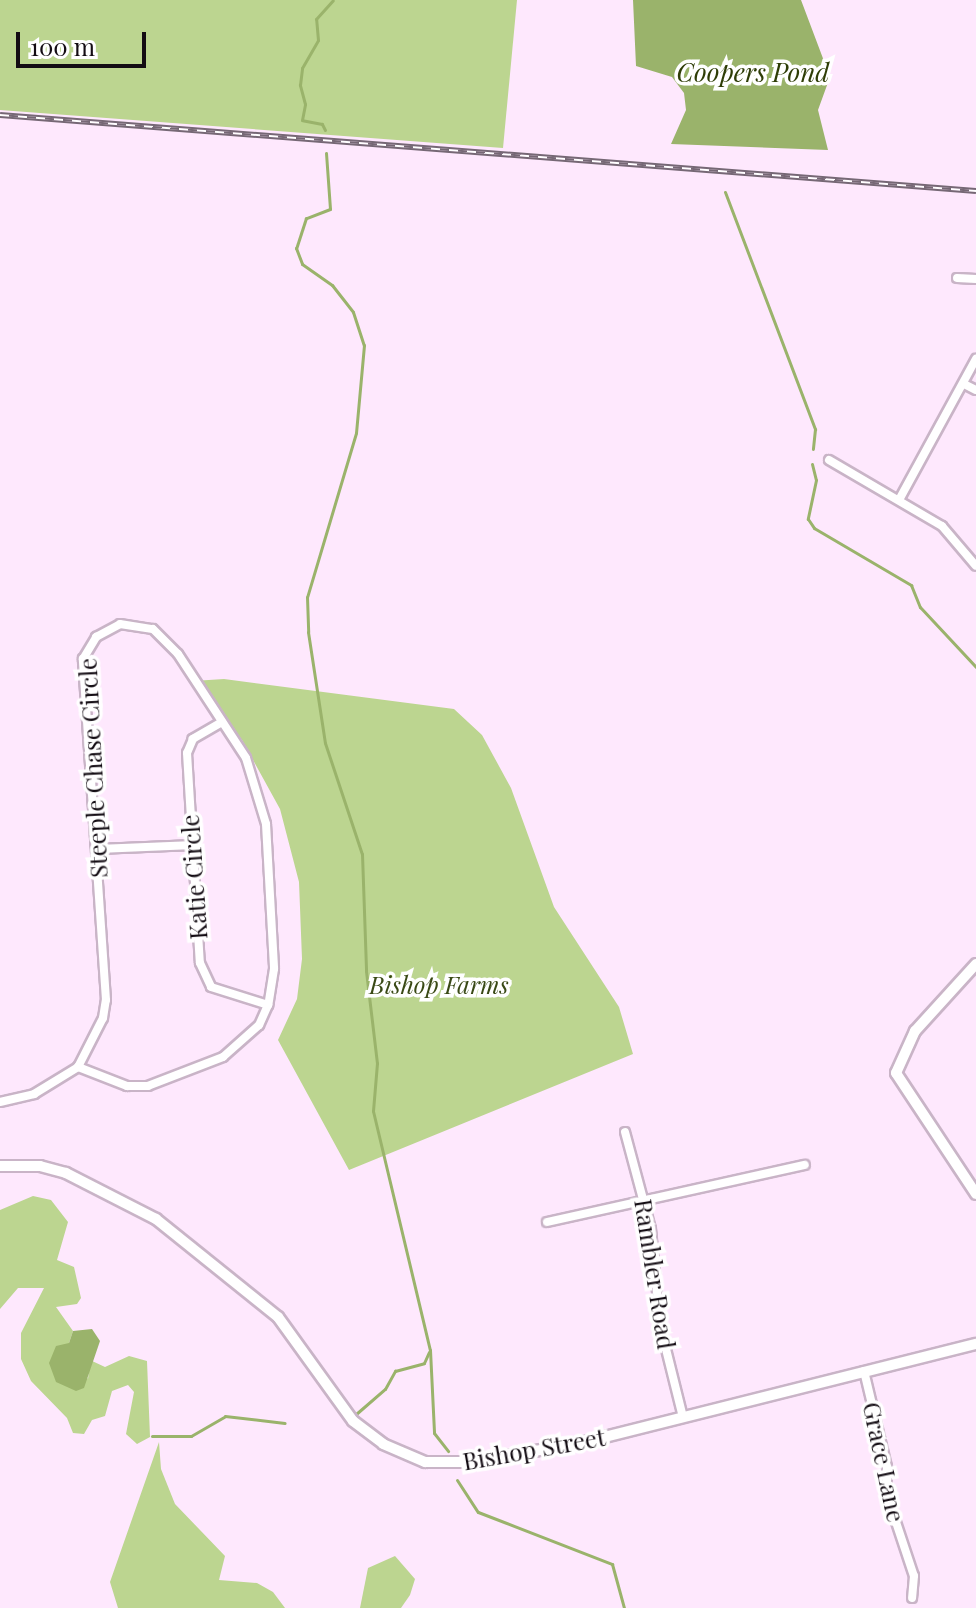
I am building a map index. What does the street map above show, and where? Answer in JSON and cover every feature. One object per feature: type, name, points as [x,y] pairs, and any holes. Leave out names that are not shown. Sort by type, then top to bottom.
[{"type":"street","points":[[957,278],[976,279]]},
{"type":"street","points":[[899,500],[976,359]]},
{"type":"street","points":[[964,384],[976,390]]},
{"type":"street","points":[[829,460],[942,526],[976,566]]},
{"type":"street","name":"Steeple Chase Circle","points":[[120,624],[153,629],[178,654],[246,758],[263,799],[274,969],[268,1005],[242,1043],[167,1082],[127,1086],[78,1067],[103,1018],[106,1000],[96,849],[83,670],[87,647],[96,637],[120,624]]},
{"type":"street","name":"Katie Circle","points":[[222,722],[189,745],[190,845],[204,977],[223,993],[268,1005]]},
{"type":"street","points":[[96,849],[190,845]]},
{"type":"street","points":[[976,964],[915,1031],[896,1073],[976,1194]]},
{"type":"street","points":[[0,1102],[34,1094],[78,1067]]},
{"type":"street","name":"Rambler Road","points":[[625,1132],[645,1198],[660,1325],[683,1417]]},
{"type":"street","points":[[547,1222],[805,1165]]},
{"type":"street","name":"Bishop Street","points":[[0,1166],[40,1166],[66,1173],[156,1219],[278,1317],[353,1421],[383,1444],[425,1462],[475,1462],[683,1417],[976,1344]]},
{"type":"street","name":"Grace Lane","points":[[864,1371],[887,1467],[887,1495],[914,1576],[912,1598]]},
{"type":"green space","points":[[0,0],[517,0],[503,148],[0,110]]},
{"type":"green space","name":"Bishop Farms","points":[[224,679],[454,709],[482,735],[511,788],[554,907],[619,1007],[633,1054],[349,1170],[278,1040],[297,999],[302,959],[299,882],[280,809],[242,740],[193,681]]},
{"type":"green space","points":[[33,1196],[51,1200],[68,1222],[57,1260],[74,1267],[81,1298],[77,1304],[56,1307],[73,1331],[69,1343],[88,1379],[90,1360],[105,1367],[129,1356],[147,1361],[150,1437],[137,1444],[126,1434],[134,1392],[128,1385],[112,1391],[105,1416],[92,1420],[84,1434],[73,1433],[67,1418],[31,1381],[21,1359],[21,1333],[44,1288],[18,1288],[0,1309],[0,1210]]},
{"type":"green space","points":[[159,1442],[161,1469],[175,1504],[225,1556],[219,1580],[257,1583],[273,1592],[285,1608],[118,1608],[110,1582]]},
{"type":"green space","points":[[395,1556],[415,1579],[410,1595],[401,1608],[360,1608],[368,1568]]},
{"type":"water","name":"Coopers Pond","points":[[633,0],[801,0],[830,77],[818,110],[828,150],[671,144],[686,110],[684,93],[672,77],[636,66]]},
{"type":"water","points":[[92,1329],[100,1341],[84,1388],[76,1391],[56,1382],[49,1363],[56,1346],[69,1343],[73,1331]]},
{"type":"waterway","points":[[325,130],[322,124],[302,120],[305,104],[300,85],[302,68],[318,40],[316,19],[333,0]]},
{"type":"waterway","points":[[326,153],[330,209],[306,218],[296,248],[302,264],[332,285],[353,312],[364,345],[356,433],[307,597],[308,632],[325,743],[362,854],[366,971],[377,1063],[373,1111],[430,1350],[434,1433],[448,1451]]},
{"type":"waterway","points":[[725,192],[815,429],[813,449]]},
{"type":"waterway","points":[[812,464],[816,480],[808,519],[814,528],[911,585],[920,607],[976,667]]},
{"type":"waterway","points":[[356,1414],[385,1389],[395,1371],[424,1363],[429,1352]]},
{"type":"waterway","points":[[152,1436],[191,1436],[225,1416],[285,1423]]},
{"type":"waterway","points":[[457,1480],[478,1512],[612,1564],[624,1608]]},
{"type":"railway","points":[[0,115],[976,191]]}]
